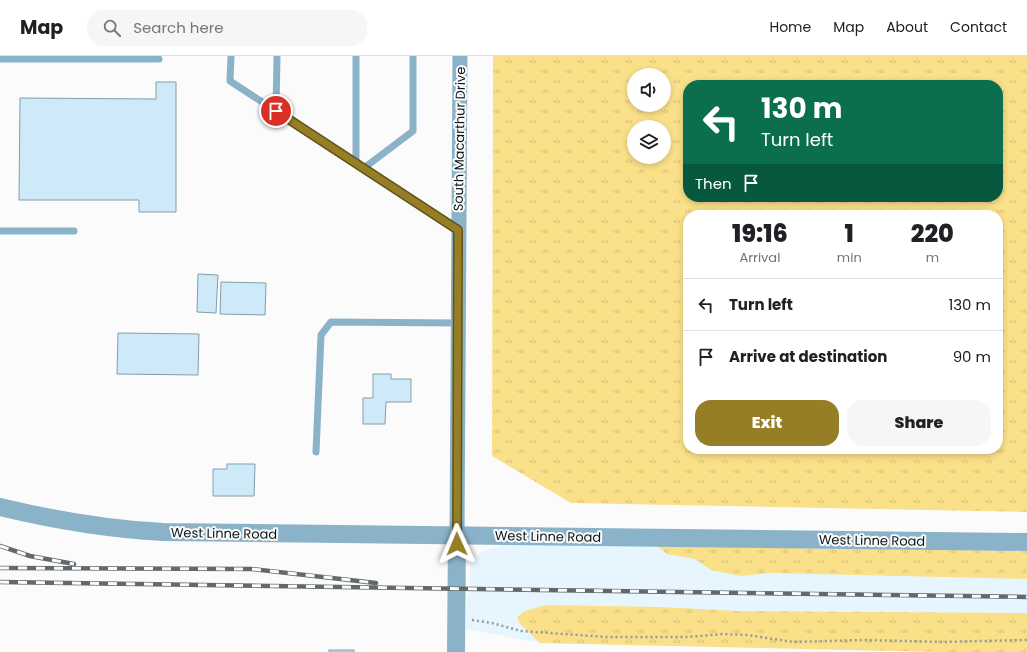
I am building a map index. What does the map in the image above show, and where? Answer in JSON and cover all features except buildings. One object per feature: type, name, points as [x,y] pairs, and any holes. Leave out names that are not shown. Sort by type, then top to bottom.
[{"type":"street","name":"South Macarthur Drive","points":[[457,535],[460,56]]},
{"type":"street","name":"West Linne Road","points":[[0,507],[74,523],[135,530],[229,534],[457,535],[1027,542]]},
{"type":"street","points":[[456,652],[457,535]]},
{"type":"lane","points":[[231,56],[230,81],[458,230]]},
{"type":"lane","points":[[276,111],[277,56]]},
{"type":"lane","points":[[356,56],[356,163]]},
{"type":"lane","points":[[364,168],[413,132],[413,56]]},
{"type":"lane","points":[[0,59],[160,59]]},
{"type":"lane","points":[[0,230],[74,231]]},
{"type":"lane","points":[[316,452],[321,335],[331,322],[459,323]]},
{"type":"path","points":[[457,620],[478,621],[521,631],[606,637],[688,637],[723,634],[746,635],[794,642],[847,640],[942,642],[1027,640]]},
{"type":"shaded area","points":[[506,544],[1027,551],[1027,652],[942,652],[540,643],[466,629],[467,598],[470,592],[470,565],[481,552]]},
{"type":"green space","points":[[493,56],[1027,56],[1027,512],[571,503],[492,456]]},
{"type":"green space","points":[[657,546],[1027,551],[1027,579],[771,573],[741,576],[711,570],[695,559],[667,554]]},
{"type":"green space","points":[[546,605],[661,607],[739,611],[1027,613],[1027,652],[942,652],[540,643],[520,624],[517,617],[525,611]]},
{"type":"railway","points":[[0,546],[30,556],[74,564]]},
{"type":"railway","points":[[0,568],[252,569],[376,583]]},
{"type":"railway","points":[[0,582],[1027,597]]},
{"type":"route","points":[[276,111],[458,230],[459,323],[456,515],[457,544]]}]
